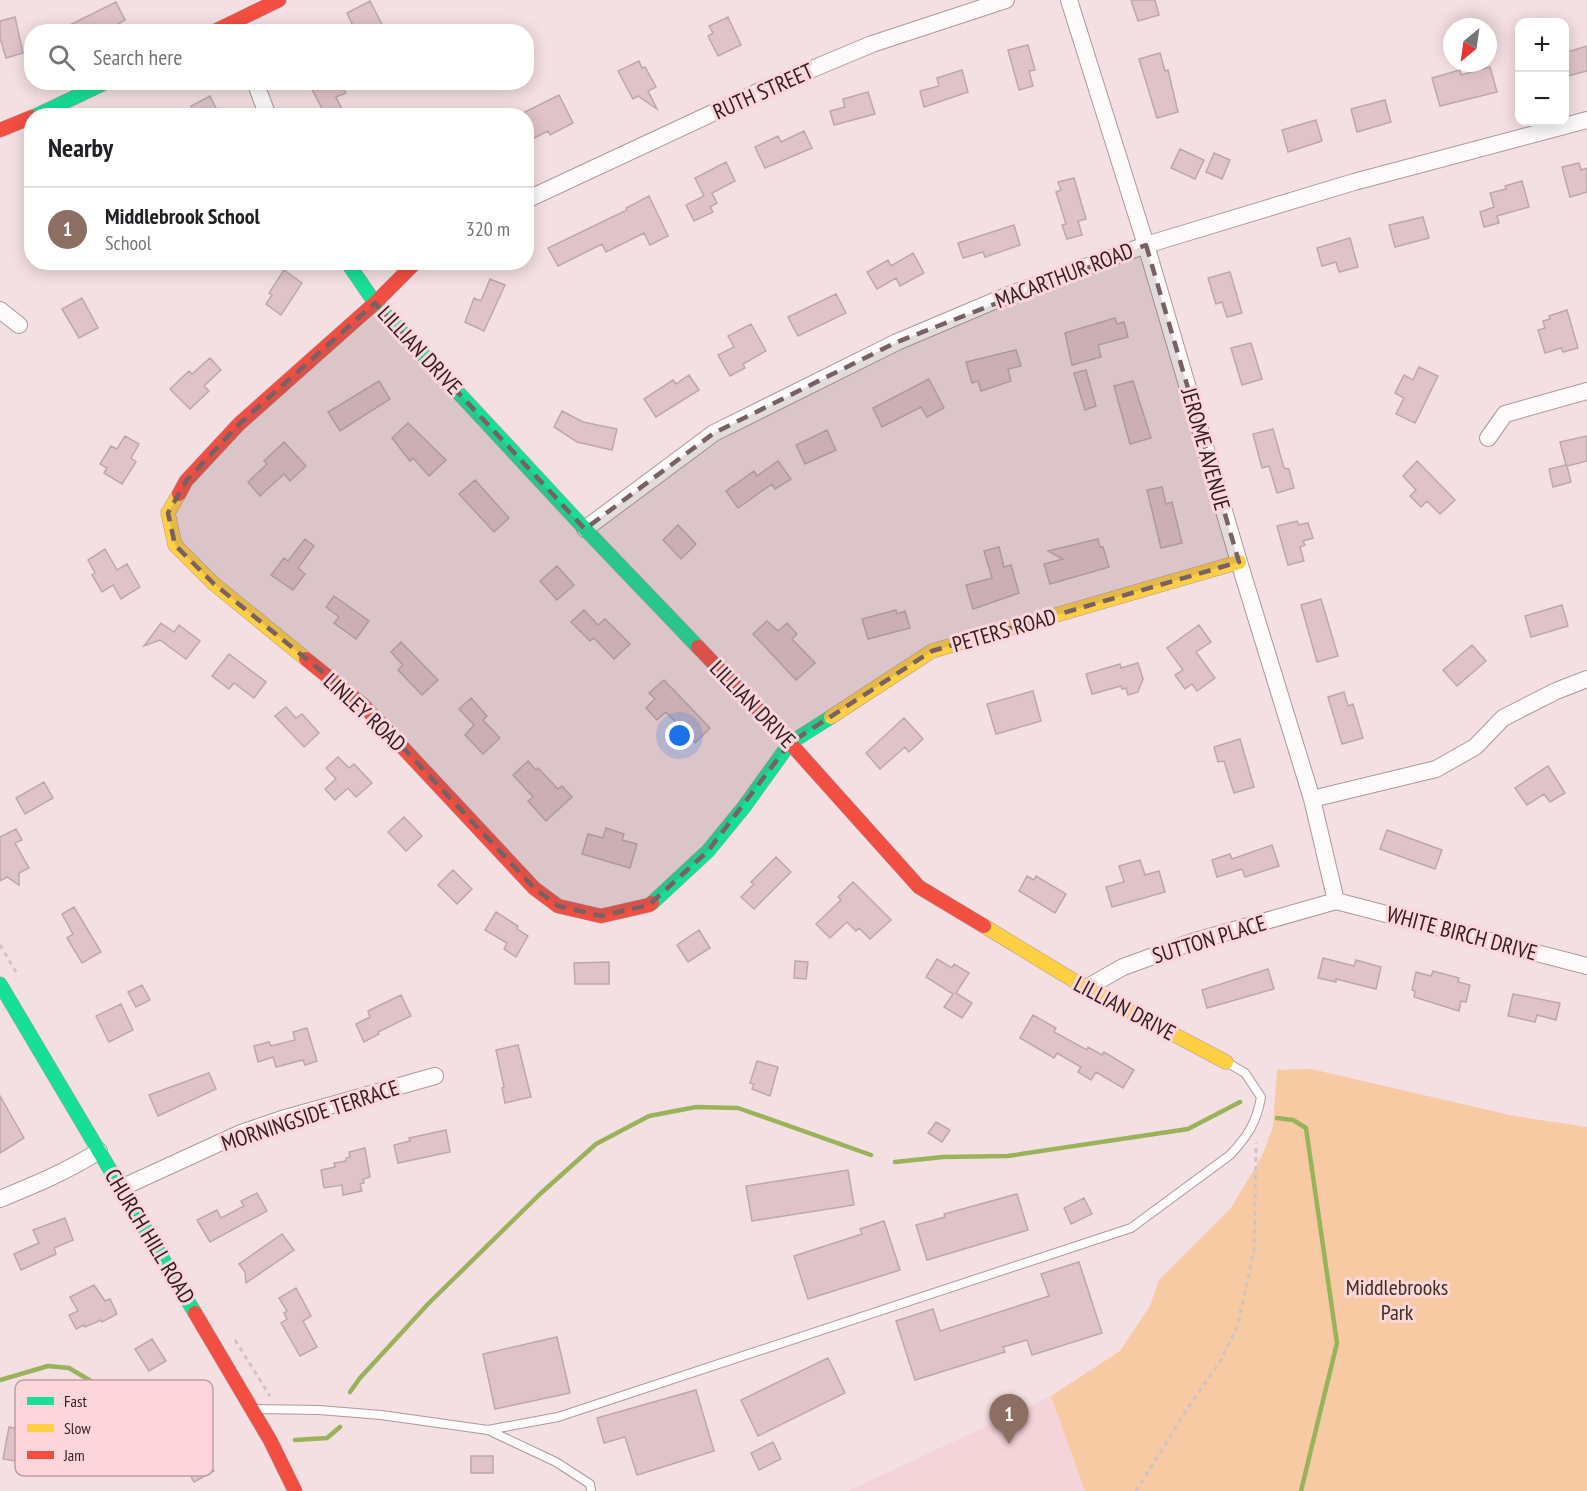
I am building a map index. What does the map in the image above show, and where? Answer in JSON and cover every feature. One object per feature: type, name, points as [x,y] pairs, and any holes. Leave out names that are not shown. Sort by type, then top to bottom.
[{"type":"street","points":[[235,24],[250,6],[279,0]]},
{"type":"street","name":"RUTH STREET","points":[[534,196],[762,90],[872,44],[1006,0]]},
{"type":"street","name":"JEROME AVENUE","points":[[1070,0],[1146,244],[1239,562],[1312,798],[1336,901]]},
{"type":"street","points":[[50,108],[90,90]]},
{"type":"street","points":[[258,90],[265,108]]},
{"type":"street","points":[[0,130],[24,120]]},
{"type":"street","name":"MACARTHUR ROAD","points":[[585,529],[714,433],[897,342],[1006,296],[1146,244],[1354,183],[1587,120]]},
{"type":"street","name":"LILLIAN DRIVE","points":[[352,270],[375,303],[585,529],[790,743],[919,887],[1086,988],[1226,1062]]},
{"type":"street","points":[[375,303],[406,270]]},
{"type":"street","name":"LINLEY ROAD","points":[[375,303],[239,424],[186,481],[168,513],[175,545],[213,583],[363,705],[534,888],[558,906],[601,916],[649,904],[708,851],[744,807],[790,743]]},
{"type":"street","points":[[0,310],[19,325]]},
{"type":"street","points":[[1488,438],[1505,414],[1587,391]]},
{"type":"street","name":"PETERS ROAD","points":[[790,743],[932,651],[1239,562]]},
{"type":"street","points":[[1312,798],[1436,769],[1475,747],[1503,718],[1556,691],[1587,679]]},
{"type":"street","name":"SUTTON PLACE","points":[[1086,988],[1123,967],[1191,942],[1336,901]]},
{"type":"street","name":"WHITE BIRCH DRIVE","points":[[1336,901],[1587,966]]},
{"type":"street","name":"CHURCH HILL ROAD","points":[[0,984],[252,1409],[295,1491]]},
{"type":"street","name":"MORNINGSIDE TERRACE","points":[[121,1188],[241,1133],[282,1119],[435,1076]]},
{"type":"street","points":[[0,1199],[39,1184],[78,1165],[99,1151]]},
{"type":"lane","points":[[488,1430],[558,1417],[1131,1228],[1230,1155],[1243,1142],[1258,1115],[1261,1097],[1245,1073],[1226,1062]]},
{"type":"lane","points":[[252,1409],[319,1410],[381,1415],[488,1430],[555,1462],[590,1484],[591,1491]]},
{"type":"path","points":[[1136,1491],[1189,1406],[1221,1362],[1237,1327],[1254,1251],[1256,1143]]},
{"type":"highlighted area","points":[[1146,245],[1239,562],[932,651],[790,743],[708,851],[649,905],[601,916],[558,906],[534,888],[363,705],[213,583],[175,545],[168,513],[186,481],[239,424],[375,303],[585,529],[714,433],[897,342]]},
{"type":"shaded area","points":[[1051,1396],[1085,1491],[848,1491]]},
{"type":"green space","name":"Middlebrooks Park","points":[[1311,1069],[1514,1116],[1587,1127],[1587,1491],[1085,1491],[1051,1396],[1120,1351],[1150,1306],[1159,1280],[1231,1208],[1262,1156],[1273,1127],[1277,1070]]},
{"type":"building","points":[[1131,0],[1155,0],[1159,15],[1138,21]]},
{"type":"building","points":[[370,1],[382,24],[352,24],[347,13]]},
{"type":"building","points":[[116,2],[125,20],[118,24],[72,24]]},
{"type":"building","points":[[15,17],[23,53],[6,58],[0,38],[0,21]]},
{"type":"building","points":[[728,17],[741,45],[718,56],[708,36],[713,33],[709,26]]},
{"type":"building","points":[[1028,45],[1035,70],[1029,71],[1033,86],[1019,90],[1008,50]]},
{"type":"building","points":[[1587,46],[1587,71],[1569,76],[1569,51]]},
{"type":"building","points":[[1160,53],[1165,71],[1168,70],[1178,112],[1157,118],[1139,59]]},
{"type":"building","points":[[639,61],[656,87],[648,91],[657,109],[638,96],[633,99],[618,71]]},
{"type":"building","points":[[962,70],[968,92],[924,107],[920,91],[939,86],[937,78]]},
{"type":"building","points":[[1453,72],[1460,72],[1461,75],[1472,72],[1491,72],[1497,92],[1440,106],[1432,78]]},
{"type":"building","points":[[312,90],[345,90],[346,93],[336,97],[342,108],[322,108]]},
{"type":"building","points":[[868,92],[875,114],[834,125],[830,111],[845,107],[843,99]]},
{"type":"building","points":[[559,95],[573,123],[550,135],[548,131],[534,138],[533,108]]},
{"type":"building","points":[[210,96],[216,108],[192,108],[191,106]]},
{"type":"building","points":[[1385,100],[1391,122],[1357,132],[1351,109]]},
{"type":"building","points":[[1316,120],[1322,141],[1288,152],[1282,130]]},
{"type":"building","points":[[804,131],[812,148],[765,168],[755,147],[778,136],[781,142]]},
{"type":"building","points":[[1180,149],[1204,160],[1195,179],[1171,168]]},
{"type":"building","points":[[1214,153],[1230,160],[1222,179],[1206,172]]},
{"type":"building","points":[[726,162],[735,181],[712,193],[717,203],[710,207],[713,212],[694,221],[686,205],[704,196],[695,178]]},
{"type":"building","points":[[1579,163],[1581,170],[1587,168],[1587,192],[1570,197],[1562,167]]},
{"type":"building","points":[[1074,178],[1086,219],[1078,221],[1082,235],[1067,239],[1062,225],[1066,224],[1056,192],[1061,190],[1058,182]]},
{"type":"building","points":[[1522,181],[1529,207],[1497,216],[1499,223],[1484,227],[1480,212],[1494,207],[1490,193],[1506,189],[1505,186]]},
{"type":"building","points":[[649,196],[668,236],[650,245],[644,233],[606,252],[602,244],[558,266],[548,248],[627,210],[626,208]]},
{"type":"building","points":[[1423,217],[1429,238],[1395,247],[1389,225]]},
{"type":"building","points":[[1014,225],[1020,245],[985,257],[983,252],[963,258],[958,243]]},
{"type":"building","points":[[1350,238],[1358,267],[1339,272],[1336,262],[1322,266],[1317,248]]},
{"type":"building","points":[[913,253],[924,273],[900,286],[896,278],[877,289],[867,272],[888,260],[891,266]]},
{"type":"building","points":[[284,270],[302,283],[281,315],[266,304],[272,295],[269,293]]},
{"type":"building","points":[[1230,272],[1242,313],[1227,317],[1222,302],[1216,304],[1208,278]]},
{"type":"building","points":[[490,279],[505,285],[484,331],[465,322],[474,298],[481,301]]},
{"type":"building","points":[[836,294],[846,313],[798,336],[788,317]]},
{"type":"building","points":[[82,298],[98,328],[79,338],[62,309]]},
{"type":"building","points":[[1567,310],[1578,348],[1563,352],[1561,348],[1545,353],[1538,330],[1545,328],[1543,321],[1550,319],[1549,316]]},
{"type":"building","points":[[1115,318],[1117,324],[1124,322],[1128,337],[1098,345],[1101,357],[1072,365],[1065,333]]},
{"type":"building","points":[[751,324],[766,351],[743,364],[745,368],[730,376],[718,355],[734,347],[728,336]]},
{"type":"building","points":[[1251,343],[1262,379],[1242,385],[1231,348]]},
{"type":"building","points":[[1016,350],[1021,366],[1008,369],[1011,381],[981,391],[978,381],[972,383],[966,362]]},
{"type":"building","points":[[210,358],[221,370],[204,386],[209,391],[190,409],[170,389],[189,371],[192,374]]},
{"type":"building","points":[[1419,367],[1438,376],[1415,423],[1396,414],[1404,398],[1395,393],[1404,375],[1413,380]]},
{"type":"building","points":[[1086,370],[1096,406],[1085,410],[1074,373]]},
{"type":"building","points":[[689,375],[699,390],[656,417],[644,399],[673,380],[676,384]]},
{"type":"building","points":[[929,379],[944,408],[927,417],[921,407],[882,427],[873,408]]},
{"type":"building","points":[[379,381],[390,399],[340,431],[328,412]]},
{"type":"building","points":[[1133,381],[1151,438],[1130,444],[1114,386]]},
{"type":"building","points":[[562,411],[583,422],[617,429],[612,450],[577,442],[554,427]]},
{"type":"building","points":[[408,423],[446,460],[429,476],[413,458],[410,461],[392,438]]},
{"type":"building","points":[[1273,429],[1284,468],[1289,469],[1294,488],[1277,493],[1269,466],[1262,468],[1253,434]]},
{"type":"building","points":[[827,430],[836,450],[805,464],[796,445]]},
{"type":"building","points":[[125,436],[139,444],[131,458],[136,462],[122,484],[104,473],[107,468],[100,464],[111,446],[117,449]]},
{"type":"building","points":[[1587,436],[1587,461],[1567,466],[1571,482],[1553,487],[1549,469],[1566,465],[1560,442]]},
{"type":"building","points":[[284,442],[306,466],[290,481],[284,474],[260,496],[248,482],[267,464],[264,461]]},
{"type":"building","points":[[778,461],[791,479],[775,489],[772,484],[738,508],[726,491],[754,471],[757,476]]},
{"type":"building","points":[[1417,461],[1455,500],[1440,514],[1427,501],[1421,507],[1410,496],[1416,490],[1403,476]]},
{"type":"building","points":[[475,480],[509,518],[494,532],[459,494]]},
{"type":"building","points":[[1162,487],[1166,504],[1172,502],[1182,543],[1161,548],[1147,490]]},
{"type":"building","points":[[1297,521],[1299,525],[1308,523],[1313,538],[1303,541],[1305,545],[1300,547],[1304,561],[1288,565],[1277,526]]},
{"type":"building","points":[[678,525],[696,544],[681,559],[663,540]]},
{"type":"building","points":[[305,539],[314,546],[298,568],[305,574],[293,590],[271,575],[284,558],[288,561]]},
{"type":"building","points":[[1098,539],[1109,567],[1050,584],[1044,564],[1063,559],[1048,551]]},
{"type":"building","points":[[999,547],[1004,567],[1011,565],[1019,593],[973,609],[966,585],[992,578],[984,551]]},
{"type":"building","points":[[105,549],[117,570],[127,564],[140,587],[121,599],[113,585],[102,592],[92,575],[95,573],[88,560]]},
{"type":"building","points":[[557,566],[574,585],[557,600],[540,581]]},
{"type":"building","points":[[334,596],[369,621],[356,639],[334,623],[339,617],[326,607]]},
{"type":"building","points":[[1321,599],[1338,656],[1317,662],[1301,605]]},
{"type":"building","points":[[1562,605],[1568,626],[1531,637],[1525,616]]},
{"type":"building","points":[[584,610],[598,625],[605,619],[630,644],[614,659],[594,638],[590,641],[571,622]]},
{"type":"building","points":[[896,610],[897,614],[905,611],[910,628],[868,639],[862,619]]},
{"type":"building","points":[[767,621],[778,631],[787,623],[797,634],[792,639],[815,663],[796,680],[753,634]]},
{"type":"building","points":[[161,623],[174,632],[179,625],[200,641],[186,659],[160,640],[144,646]]},
{"type":"building","points":[[1199,625],[1211,642],[1196,652],[1215,678],[1197,691],[1192,684],[1185,689],[1175,675],[1183,670],[1167,648]]},
{"type":"building","points":[[401,642],[438,680],[422,695],[398,670],[403,665],[391,652]]},
{"type":"building","points":[[1472,645],[1486,661],[1457,686],[1443,670]]},
{"type":"building","points":[[229,654],[266,682],[254,698],[234,683],[229,689],[212,676]]},
{"type":"building","points":[[1138,663],[1143,679],[1138,692],[1128,695],[1126,688],[1122,689],[1121,686],[1092,694],[1086,674],[1120,664],[1121,668]]},
{"type":"building","points":[[664,680],[710,728],[695,743],[666,712],[657,720],[646,708],[655,699],[649,693]]},
{"type":"building","points":[[1033,691],[1041,721],[996,734],[987,704]]},
{"type":"building","points":[[1344,692],[1348,706],[1353,704],[1363,738],[1342,744],[1328,697]]},
{"type":"building","points":[[471,698],[487,716],[483,720],[500,738],[483,754],[465,735],[474,725],[459,709]]},
{"type":"building","points":[[286,707],[296,718],[302,714],[319,733],[304,747],[275,716]]},
{"type":"building","points":[[904,718],[923,739],[909,752],[905,747],[880,769],[866,753]]},
{"type":"building","points":[[1240,739],[1254,787],[1234,793],[1224,761],[1218,762],[1214,747]]},
{"type":"building","points":[[338,757],[349,768],[354,764],[372,783],[356,797],[348,788],[335,800],[325,789],[336,779],[326,768]]},
{"type":"building","points":[[528,761],[558,789],[562,786],[572,797],[546,821],[528,801],[533,797],[513,775]]},
{"type":"building","points":[[1548,766],[1565,793],[1550,802],[1544,794],[1527,805],[1515,788]]},
{"type":"building","points":[[44,782],[53,798],[25,814],[16,798]]},
{"type":"building","points":[[404,817],[422,836],[406,851],[388,832]]},
{"type":"building","points":[[606,828],[624,834],[622,840],[637,844],[630,868],[582,854],[588,834],[603,838]]},
{"type":"building","points":[[16,829],[22,840],[15,843],[29,868],[19,873],[19,885],[7,877],[0,881],[0,837]]},
{"type":"building","points":[[1387,830],[1442,850],[1435,869],[1380,849]]},
{"type":"building","points":[[1272,845],[1279,866],[1245,877],[1242,869],[1217,877],[1212,860],[1230,854],[1232,859]]},
{"type":"building","points":[[776,857],[791,872],[754,909],[741,897],[754,884],[751,882]]},
{"type":"building","points":[[1140,860],[1145,875],[1159,871],[1165,892],[1112,907],[1106,887],[1124,882],[1119,866]]},
{"type":"building","points":[[453,870],[472,889],[457,904],[438,885]]},
{"type":"building","points":[[1027,876],[1034,880],[1036,876],[1066,894],[1055,913],[1019,891]]},
{"type":"building","points":[[853,882],[891,920],[870,939],[859,928],[856,931],[847,922],[830,938],[816,924],[841,900],[838,897]]},
{"type":"building","points":[[74,907],[101,952],[82,963],[67,938],[73,934],[62,914]]},
{"type":"building","points":[[496,912],[518,926],[517,929],[528,936],[516,957],[504,949],[507,943],[485,930]]},
{"type":"building","points":[[699,930],[710,948],[688,962],[677,945]]},
{"type":"building","points":[[1323,958],[1354,966],[1356,960],[1381,967],[1376,989],[1336,979],[1336,982],[1318,978]]},
{"type":"building","points":[[937,959],[952,968],[954,964],[969,973],[956,993],[972,1003],[962,1018],[944,1007],[953,994],[926,977]]},
{"type":"building","points":[[795,961],[808,962],[806,979],[794,978]]},
{"type":"building","points":[[609,962],[609,984],[575,984],[574,963]]},
{"type":"building","points":[[1268,969],[1274,989],[1207,1008],[1202,990]]},
{"type":"building","points":[[1433,971],[1459,978],[1458,982],[1470,985],[1466,1002],[1461,1001],[1459,1011],[1414,997],[1415,991],[1412,990],[1416,972],[1431,976]]},
{"type":"building","points":[[142,985],[150,1000],[136,1007],[128,992]]},
{"type":"building","points":[[1513,994],[1560,1003],[1556,1020],[1537,1015],[1535,1022],[1508,1016]]},
{"type":"building","points":[[401,995],[411,1016],[378,1032],[379,1034],[364,1042],[356,1024],[370,1017],[368,1011]]},
{"type":"building","points":[[121,1004],[133,1030],[109,1042],[96,1016]]},
{"type":"building","points":[[1033,1015],[1056,1028],[1054,1032],[1087,1050],[1088,1047],[1102,1055],[1104,1052],[1134,1070],[1123,1088],[1096,1072],[1091,1080],[1078,1072],[1081,1067],[1057,1053],[1054,1058],[1020,1038]]},
{"type":"building","points":[[307,1028],[317,1061],[305,1065],[303,1060],[276,1067],[273,1057],[258,1062],[254,1046],[269,1042],[271,1046],[295,1040],[293,1032]]},
{"type":"building","points":[[518,1045],[531,1097],[505,1103],[496,1050]]},
{"type":"building","points":[[757,1061],[778,1067],[770,1096],[752,1089],[754,1084],[750,1083]]},
{"type":"building","points":[[209,1073],[216,1089],[158,1116],[149,1095]]},
{"type":"building","points":[[0,1096],[24,1138],[0,1153]]},
{"type":"building","points":[[936,1122],[950,1130],[942,1142],[928,1133]]},
{"type":"building","points":[[446,1130],[450,1152],[398,1163],[394,1145],[410,1141],[409,1138]]},
{"type":"building","points":[[365,1148],[370,1177],[363,1179],[364,1183],[360,1184],[362,1191],[343,1195],[342,1185],[324,1188],[321,1170],[335,1167],[334,1163],[346,1161],[346,1158],[350,1157],[349,1152]]},
{"type":"building","points":[[848,1170],[854,1205],[752,1221],[746,1186]]},
{"type":"building","points":[[257,1193],[267,1211],[210,1242],[197,1220],[217,1210],[221,1218],[244,1206],[241,1201]]},
{"type":"building","points":[[1017,1194],[1028,1230],[927,1260],[916,1225],[945,1217],[944,1214]]},
{"type":"building","points":[[1084,1198],[1092,1214],[1071,1224],[1064,1208]]},
{"type":"building","points":[[65,1218],[73,1240],[54,1248],[56,1254],[21,1270],[14,1254],[39,1243],[33,1230]]},
{"type":"building","points":[[884,1221],[900,1270],[808,1299],[794,1256],[862,1234],[860,1229]]},
{"type":"building","points":[[282,1234],[294,1250],[246,1283],[245,1272],[239,1264]]},
{"type":"building","points":[[1079,1262],[1102,1333],[1032,1355],[1027,1340],[1003,1347],[1005,1352],[915,1380],[896,1321],[933,1309],[940,1331],[1049,1296],[1041,1274]]},
{"type":"building","points":[[94,1285],[105,1301],[110,1299],[117,1314],[102,1322],[101,1320],[76,1329],[69,1315],[78,1311],[70,1297]]},
{"type":"building","points":[[296,1288],[311,1316],[303,1321],[317,1347],[300,1356],[281,1323],[287,1319],[284,1313],[287,1311],[279,1298]]},
{"type":"building","points":[[557,1337],[570,1393],[495,1409],[483,1354]]},
{"type":"building","points":[[152,1339],[166,1361],[149,1371],[135,1349]]},
{"type":"building","points":[[828,1358],[845,1393],[758,1436],[741,1400]]},
{"type":"building","points":[[696,1390],[714,1451],[637,1475],[625,1437],[604,1443],[597,1418]]},
{"type":"building","points":[[9,1427],[15,1428],[15,1461],[3,1459]]},
{"type":"building","points":[[773,1442],[781,1459],[759,1470],[751,1453]]},
{"type":"building","points":[[471,1456],[493,1456],[493,1473],[471,1473]]},
{"type":"building","points":[[191,1476],[205,1476],[194,1482]]},
{"type":"waterway","points":[[895,1162],[943,1157],[1008,1156],[1188,1129],[1240,1102]]},
{"type":"waterway","points":[[350,1392],[360,1378],[428,1304],[540,1194],[596,1144],[649,1116],[696,1107],[738,1108],[871,1155]]},
{"type":"waterway","points":[[1277,1118],[1293,1120],[1306,1128],[1337,1343],[1301,1491]]},
{"type":"waterway","points":[[0,1380],[48,1366],[69,1368],[89,1380]]},
{"type":"waterway","points":[[295,1440],[327,1438],[340,1427]]},
{"type":"traffic: fast","points":[[52,108],[90,90]]},
{"type":"traffic: fast","points":[[352,270],[375,303],[698,647]]},
{"type":"traffic: fast","points":[[652,903],[708,851],[744,807],[790,743],[831,717]]},
{"type":"traffic: fast","points":[[0,984],[195,1313]]},
{"type":"traffic: slow","points":[[179,494],[168,513],[175,545],[213,583],[306,659]]},
{"type":"traffic: slow","points":[[831,717],[932,651],[1239,562]]},
{"type":"traffic: slow","points":[[984,926],[1086,988],[1226,1062]]},
{"type":"traffic: jam","points":[[230,24],[279,0]]},
{"type":"traffic: jam","points":[[0,130],[24,120]]},
{"type":"traffic: jam","points":[[179,494],[186,481],[239,424],[375,303],[408,270]]},
{"type":"traffic: jam","points":[[698,647],[790,743],[919,887],[984,926]]},
{"type":"traffic: jam","points":[[306,659],[363,705],[534,888],[558,906],[601,916],[652,903]]},
{"type":"traffic: jam","points":[[195,1313],[270,1440],[295,1491]]},
{"type":"place","name":"Middlebrook School","points":[[1009,1444]]}]
